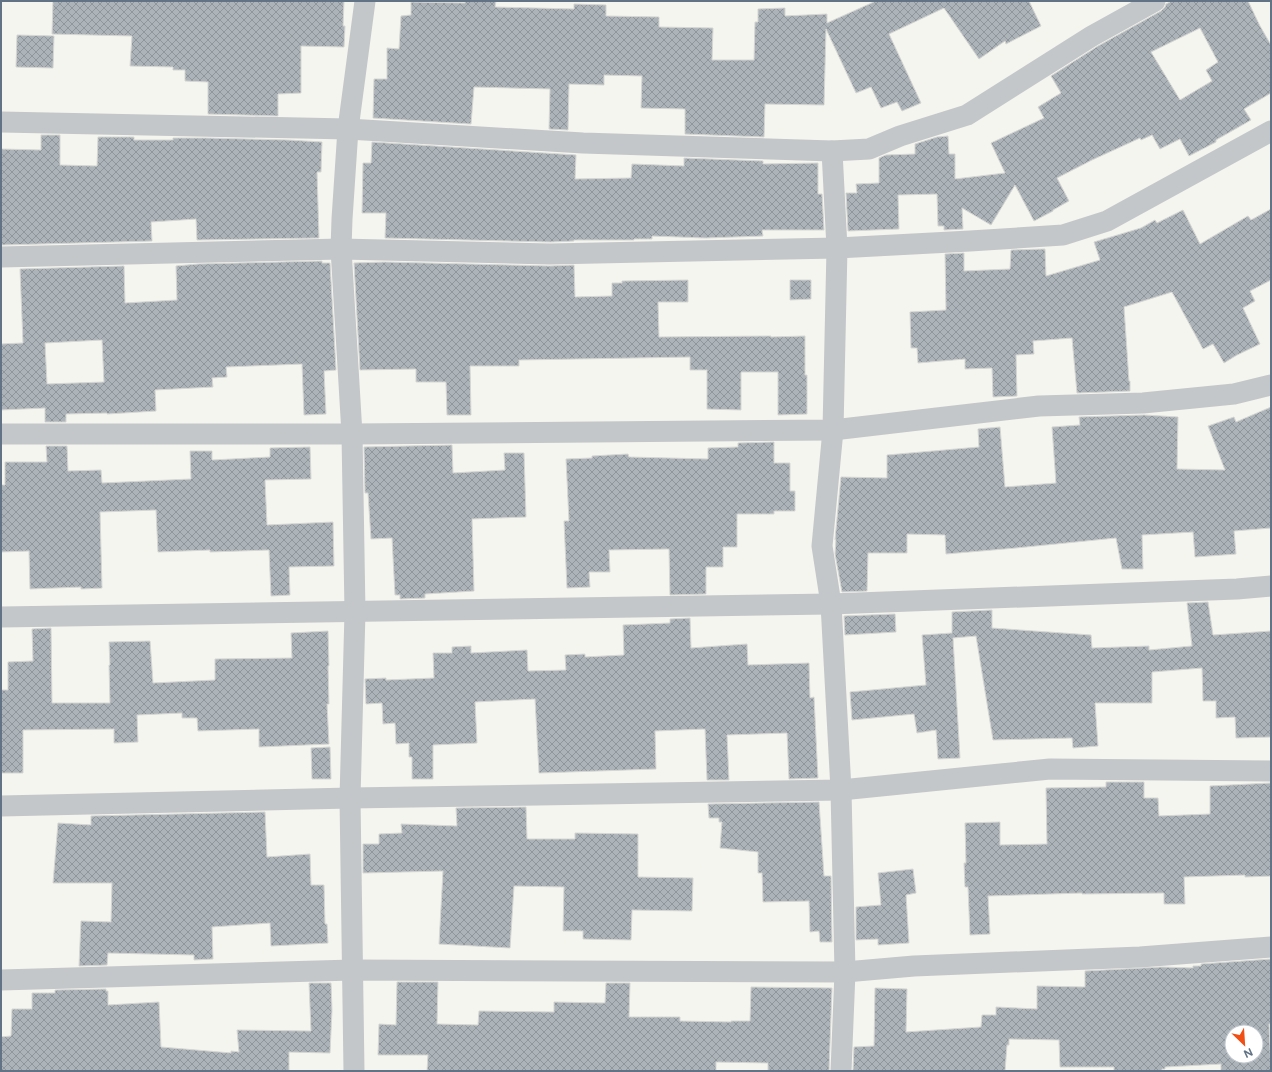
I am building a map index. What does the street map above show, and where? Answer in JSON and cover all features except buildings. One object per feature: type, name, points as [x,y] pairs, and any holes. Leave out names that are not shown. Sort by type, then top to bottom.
[{"type":"street","points":[[354,1071],[350,798],[355,612],[352,434],[341,249],[348,129],[365,1]]},
{"type":"street","points":[[1,122],[348,129],[583,143],[832,151],[869,149],[900,136],[967,115],[1092,36],[1154,1]]},
{"type":"street","points":[[1,257],[341,249],[550,254],[837,248],[1063,235],[1107,220],[1271,131]]},
{"type":"street","points":[[832,151],[837,248],[833,430],[822,546],[831,604],[841,790],[845,972],[841,1071]]},
{"type":"street","points":[[1,434],[352,434],[833,430],[1039,406],[1143,403],[1234,394],[1271,385]]},
{"type":"street","points":[[1,617],[831,604],[1237,590],[1271,586]]},
{"type":"street","points":[[1,806],[350,798],[841,790],[1050,769],[1271,771]]},
{"type":"street","points":[[1,980],[353,970],[845,972],[914,966],[1140,957],[1271,947]]}]
